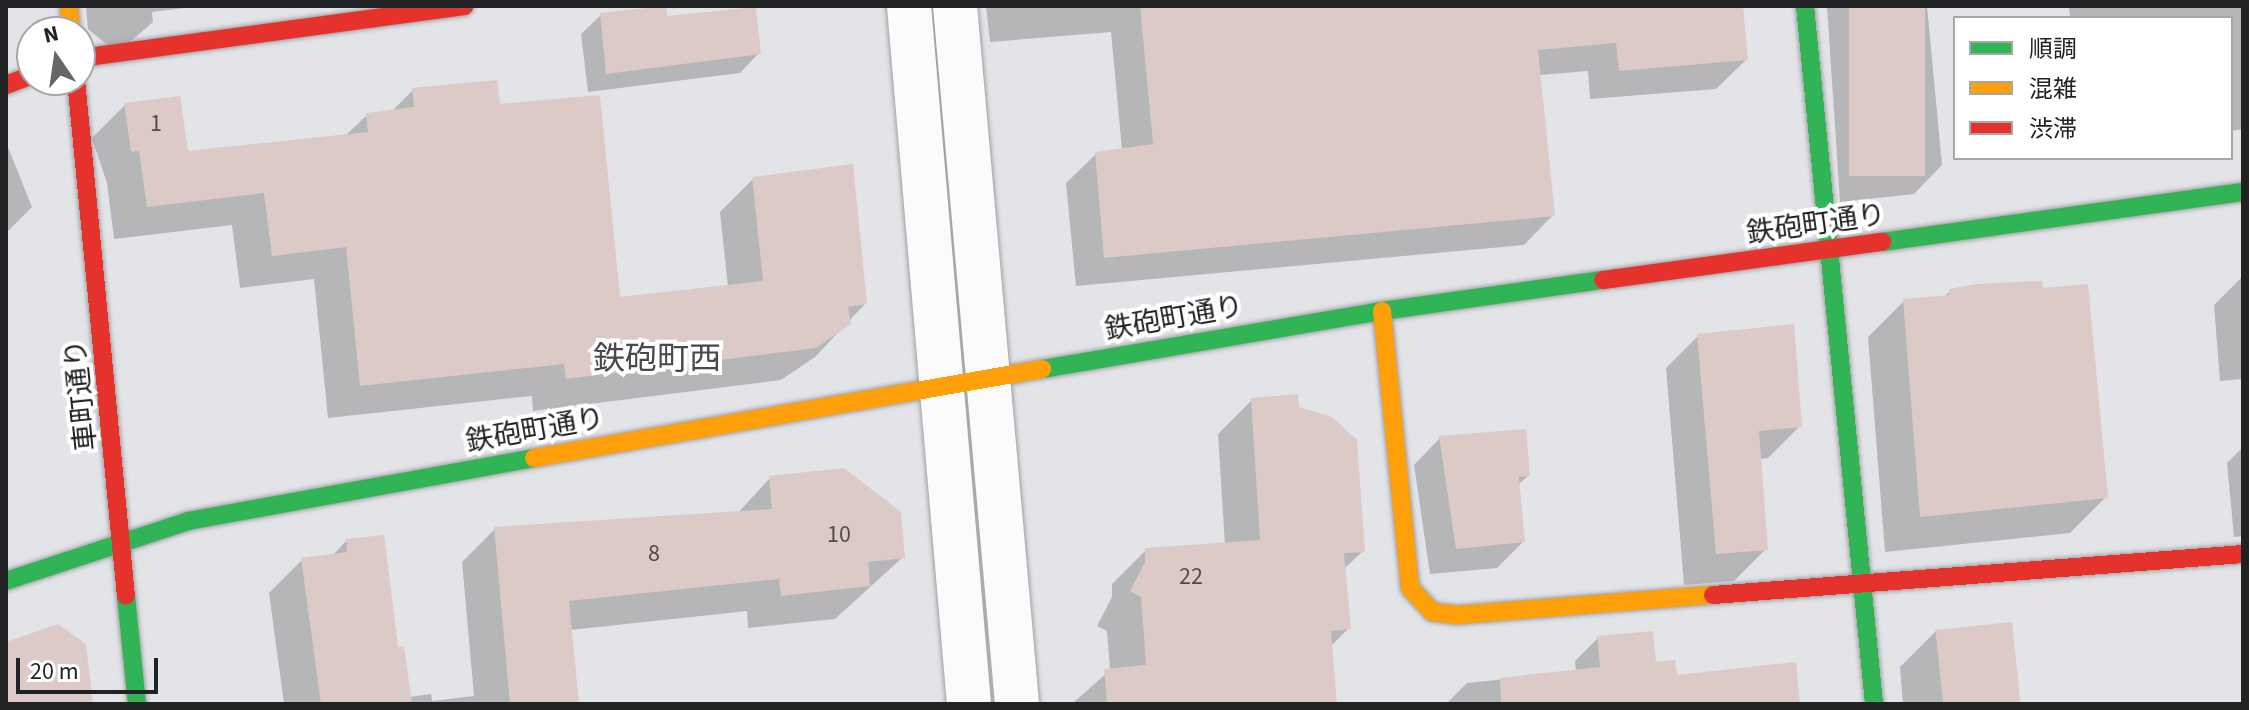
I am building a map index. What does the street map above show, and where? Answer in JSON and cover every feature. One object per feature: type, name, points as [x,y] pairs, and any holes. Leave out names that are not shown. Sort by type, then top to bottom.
[{"type":"street","points":[[96,56],[465,6]]},
{"type":"street","points":[[909,6],[969,704]]},
{"type":"street","points":[[955,6],[1017,704]]},
{"type":"street","points":[[1805,6],[1874,704]]},
{"type":"street","name":"車町通り","points":[[78,96],[137,704]]},
{"type":"street","name":"鉄砲町通り","points":[[6,581],[188,521],[989,377],[1382,311],[2243,192]]},
{"type":"street","points":[[1382,311],[1410,588],[1432,612],[1457,615],[2243,554]]},
{"type":"building","points":[[666,6],[667,16],[756,7],[761,54],[606,74],[600,13]]},
{"type":"building","points":[[1140,6],[1743,6],[1748,60],[1619,71],[1616,43],[1538,50],[1555,216],[1104,258],[1095,152],[1153,144]]},
{"type":"building","points":[[1849,6],[1925,6],[1925,176],[1849,176]]},
{"type":"building","points":[[497,80],[500,104],[600,95],[620,297],[763,281],[752,177],[853,164],[867,304],[848,307],[851,324],[816,348],[566,379],[564,364],[360,386],[346,247],[272,256],[264,193],[147,207],[139,151],[131,152],[124,103],[180,96],[188,151],[368,132],[366,113],[414,107],[412,88]]},
{"type":"building","points":[[2042,281],[2043,288],[2088,284],[2108,498],[1920,517],[1903,299],[1949,295],[1949,289],[1976,284]]},
{"type":"building","points":[[1794,324],[1802,427],[1759,431],[1768,550],[1716,554],[1697,334]]},
{"type":"building","points":[[1298,394],[1299,407],[1332,417],[1357,440],[1365,552],[1344,553],[1351,629],[1331,631],[1337,704],[1107,704],[1104,669],[1146,665],[1141,597],[1130,591],[1145,562],[1145,548],[1260,540],[1251,398]]},
{"type":"building","points":[[1526,429],[1530,476],[1519,477],[1525,542],[1456,549],[1439,436]]},
{"type":"building","points":[[844,468],[901,512],[905,558],[868,562],[870,586],[781,596],[779,579],[569,601],[579,704],[510,704],[494,527],[772,509],[769,476]]},
{"type":"building","points":[[384,535],[398,647],[404,646],[412,704],[321,704],[301,558],[347,552],[346,539]]},
{"type":"building","points":[[2012,622],[2021,704],[1943,704],[1935,630]]},
{"type":"building","points":[[58,624],[86,644],[93,704],[6,704],[6,642]]},
{"type":"building","points":[[1653,631],[1656,662],[1675,660],[1677,675],[1796,662],[1800,704],[1501,704],[1500,678],[1600,667],[1597,636]]},
{"type":"traffic: fast","points":[[1805,6],[1874,704]]},
{"type":"traffic: fast","points":[[1882,242],[2243,192]]},
{"type":"traffic: fast","points":[[1042,369],[1382,311],[1603,280]]},
{"type":"traffic: fast","points":[[6,581],[188,521],[534,458]]},
{"type":"traffic: fast","points":[[126,596],[137,704]]},
{"type":"traffic: slow","points":[[69,6],[70,16]]},
{"type":"traffic: slow","points":[[1382,311],[1410,588],[1432,612],[1457,615],[1713,595]]},
{"type":"traffic: slow","points":[[534,458],[1042,369]]},
{"type":"traffic: jam","points":[[96,56],[465,6]]},
{"type":"traffic: jam","points":[[6,85],[16,81]]},
{"type":"traffic: jam","points":[[78,96],[126,596]]},
{"type":"traffic: jam","points":[[1603,280],[1882,242]]},
{"type":"traffic: jam","points":[[1713,595],[2243,554]]},
{"type":"district","name":"鉄砲町西","points":[[657,359]]}]
